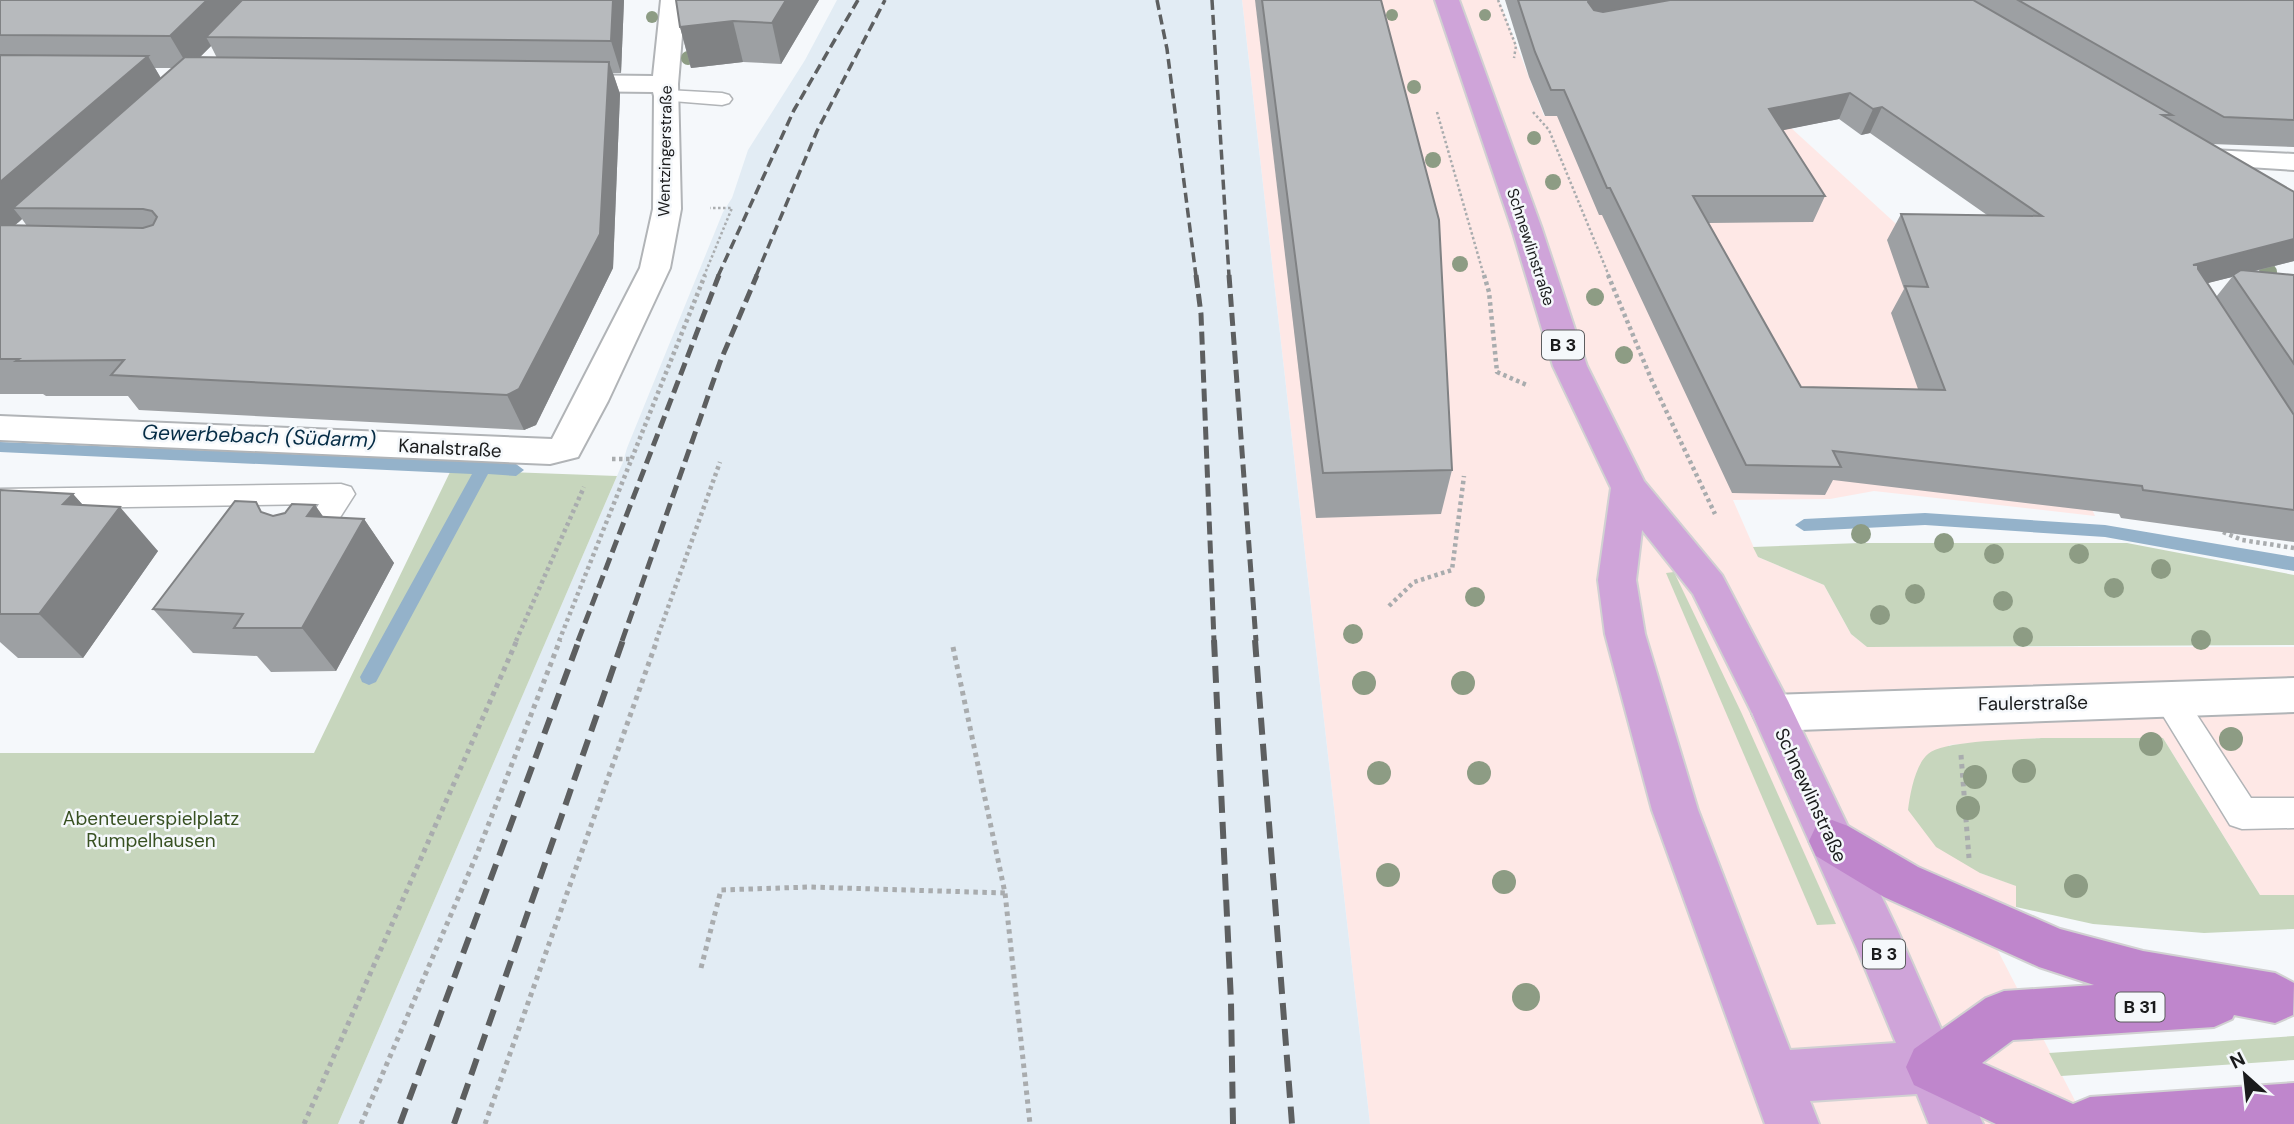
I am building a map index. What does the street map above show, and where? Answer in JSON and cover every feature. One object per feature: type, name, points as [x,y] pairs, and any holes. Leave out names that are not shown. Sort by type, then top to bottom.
[{"type":"highway","points":[[1832,841],[1901,882],[2056,951],[2143,975],[2285,997]]},
{"type":"highway","name":"B 31","points":[[1931,1067],[2004,1016],[2285,997]]},
{"type":"highway","points":[[1931,1067],[2056,1124]]},
{"type":"highway","points":[[2090,1124],[2294,1110]]},
{"type":"highway","points":[[2290,1124],[2294,1120]]},
{"type":"main road","name":"Schnewlinstraße","points":[[1447,0],[1527,229],[1566,355],[1629,488],[1708,585],[1773,713],[1956,1124]]},
{"type":"main road","points":[[1629,488],[1617,580],[1625,635],[1675,810],[1783,1101],[1931,1067]]},
{"type":"street","name":"Wentzingerstraße","points":[[565,448],[591,401],[650,279],[667,209],[666,90],[673,0]]},
{"type":"street","points":[[542,83],[666,90]]},
{"type":"street","points":[[2258,188],[2199,151],[2294,162]]},
{"type":"street","name":"Kanalstraße","points":[[0,428],[550,452],[565,448]]},
{"type":"street","name":"Faulerstraße","points":[[1773,713],[2294,695]]},
{"type":"lane","points":[[666,90],[722,99]]},
{"type":"lane","points":[[0,499],[341,494],[306,547]]},
{"type":"lane","points":[[2170,701],[2242,814],[2294,813]]},
{"type":"path","points":[[1498,0],[1517,46],[1515,71]]},
{"type":"path","points":[[1435,105],[1489,292],[1497,372]]},
{"type":"path","points":[[1531,109],[1549,130],[1652,381],[1720,524]]},
{"type":"path","points":[[361,1124],[477,854],[653,401],[732,208],[667,209]]},
{"type":"path","points":[[304,1124],[596,459],[565,448]]},
{"type":"path","points":[[485,1124],[720,462]]},
{"type":"path","points":[[1389,606],[1414,582],[1452,570],[1464,476]]},
{"type":"path","points":[[2223,532],[2242,540],[2294,548]]},
{"type":"path","points":[[953,647],[1005,892],[1030,1124]]},
{"type":"path","points":[[1957,705],[1970,865]]},
{"type":"path","points":[[701,968],[721,890],[809,887],[1005,892]]},
{"type":"shaded area","points":[[837,0],[1242,0],[1370,1124],[338,1124],[623,462],[723,212],[732,198],[748,150],[805,60]]},
{"type":"shaded area","points":[[1242,0],[1499,0],[1544,116],[1685,113],[1778,116],[1906,233],[1972,234],[2095,516],[1874,491],[1830,499],[1733,500],[1758,557],[1824,585],[1851,634],[1867,647],[2294,647],[2294,895],[2260,895],[2163,738],[2041,738],[1949,745],[1980,873],[2017,886],[2016,907],[1996,947],[2087,1124],[1370,1124]]},
{"type":"green space","name":"Abenteuerspielplatz Rumpelhausen","points":[[451,470],[617,476],[338,1124],[0,1124],[0,753],[314,753]]},
{"type":"green space","points":[[1860,543],[2127,543],[2294,575],[2294,645],[1867,647],[1851,634],[1824,585],[1758,557],[1753,547]]},
{"type":"green space","points":[[1674,572],[1742,714],[1836,924],[1817,925],[1666,573]]},
{"type":"green space","points":[[2041,738],[2163,738],[2260,895],[2294,895],[2294,929],[2204,933],[2093,924],[2016,907],[2016,886],[1980,873],[1936,847],[1908,810],[1916,772],[1923,759],[1936,749],[1964,743]]},
{"type":"green space","points":[[2294,1036],[2294,1060],[2061,1076],[2049,1053]]},
{"type":"building","points":[[0,0],[207,0],[170,36],[0,35]]},
{"type":"building","points":[[242,0],[613,0],[611,41],[206,37]]},
{"type":"building","points":[[676,0],[786,0],[772,23],[733,21],[680,27]]},
{"type":"building","points":[[1262,0],[1381,0],[1439,220],[1452,470],[1323,473]]},
{"type":"building","points":[[1518,0],[1589,0],[1594,10],[1603,12],[1670,0],[1973,0],[2172,115],[2162,115],[2294,192],[2294,239],[2193,265],[2198,265],[2198,269],[2294,415],[2294,510],[2143,490],[2142,486],[1833,451],[1841,467],[1746,465],[1610,188],[1607,188],[1564,90],[1551,90]],"holes":[[[1850,93],[1873,109],[1882,107],[2042,216],[1901,214],[1928,287],[1905,286],[1945,390],[1801,387],[1693,196],[1825,196],[1769,109]]]},
{"type":"building","points":[[2018,0],[2294,0],[2294,120],[2224,117]]},
{"type":"building","points":[[0,55],[148,56],[0,182]]},
{"type":"building","points":[[185,57],[609,62],[600,234],[519,389],[507,395],[111,375],[124,360],[0,359],[0,225],[143,228],[153,225],[157,217],[152,211],[143,209],[13,208]]},
{"type":"building","points":[[2241,270],[2294,275],[2294,364],[2233,275]]},
{"type":"building","points":[[0,490],[73,494],[63,504],[120,507],[39,614],[0,614]]},
{"type":"building","points":[[235,501],[256,502],[261,512],[273,516],[285,513],[292,504],[315,505],[307,516],[364,519],[302,628],[234,628],[243,614],[153,609]]},
{"type":"waterway","name":"Gewerbebach (Südarm)","points":[[0,447],[483,469]]},
{"type":"waterway","points":[[369,677],[483,469]]},
{"type":"waterway","name":"Gewerbebach (Südarm)","points":[[483,469],[516,470]]},
{"type":"waterway","points":[[1804,525],[1925,519],[2105,531],[2294,564]]},
{"type":"railway","points":[[718,276],[794,110],[858,0]]},
{"type":"railway","points":[[756,276],[817,131],[885,0]]},
{"type":"railway","points":[[1157,0],[1167,49],[1196,276]]},
{"type":"railway","points":[[1212,0],[1229,276]]},
{"type":"railway","points":[[578,641],[719,275]]},
{"type":"railway","points":[[622,641],[720,362],[757,275]]},
{"type":"railway","points":[[1196,275],[1201,314],[1214,641]]},
{"type":"railway","points":[[1229,275],[1256,641]]},
{"type":"railway","points":[[400,1124],[579,640]]},
{"type":"railway","points":[[454,1124],[623,640]]},
{"type":"railway","points":[[1214,640],[1231,1002],[1233,1124]]},
{"type":"railway","points":[[1255,640],[1292,1124]]}]
